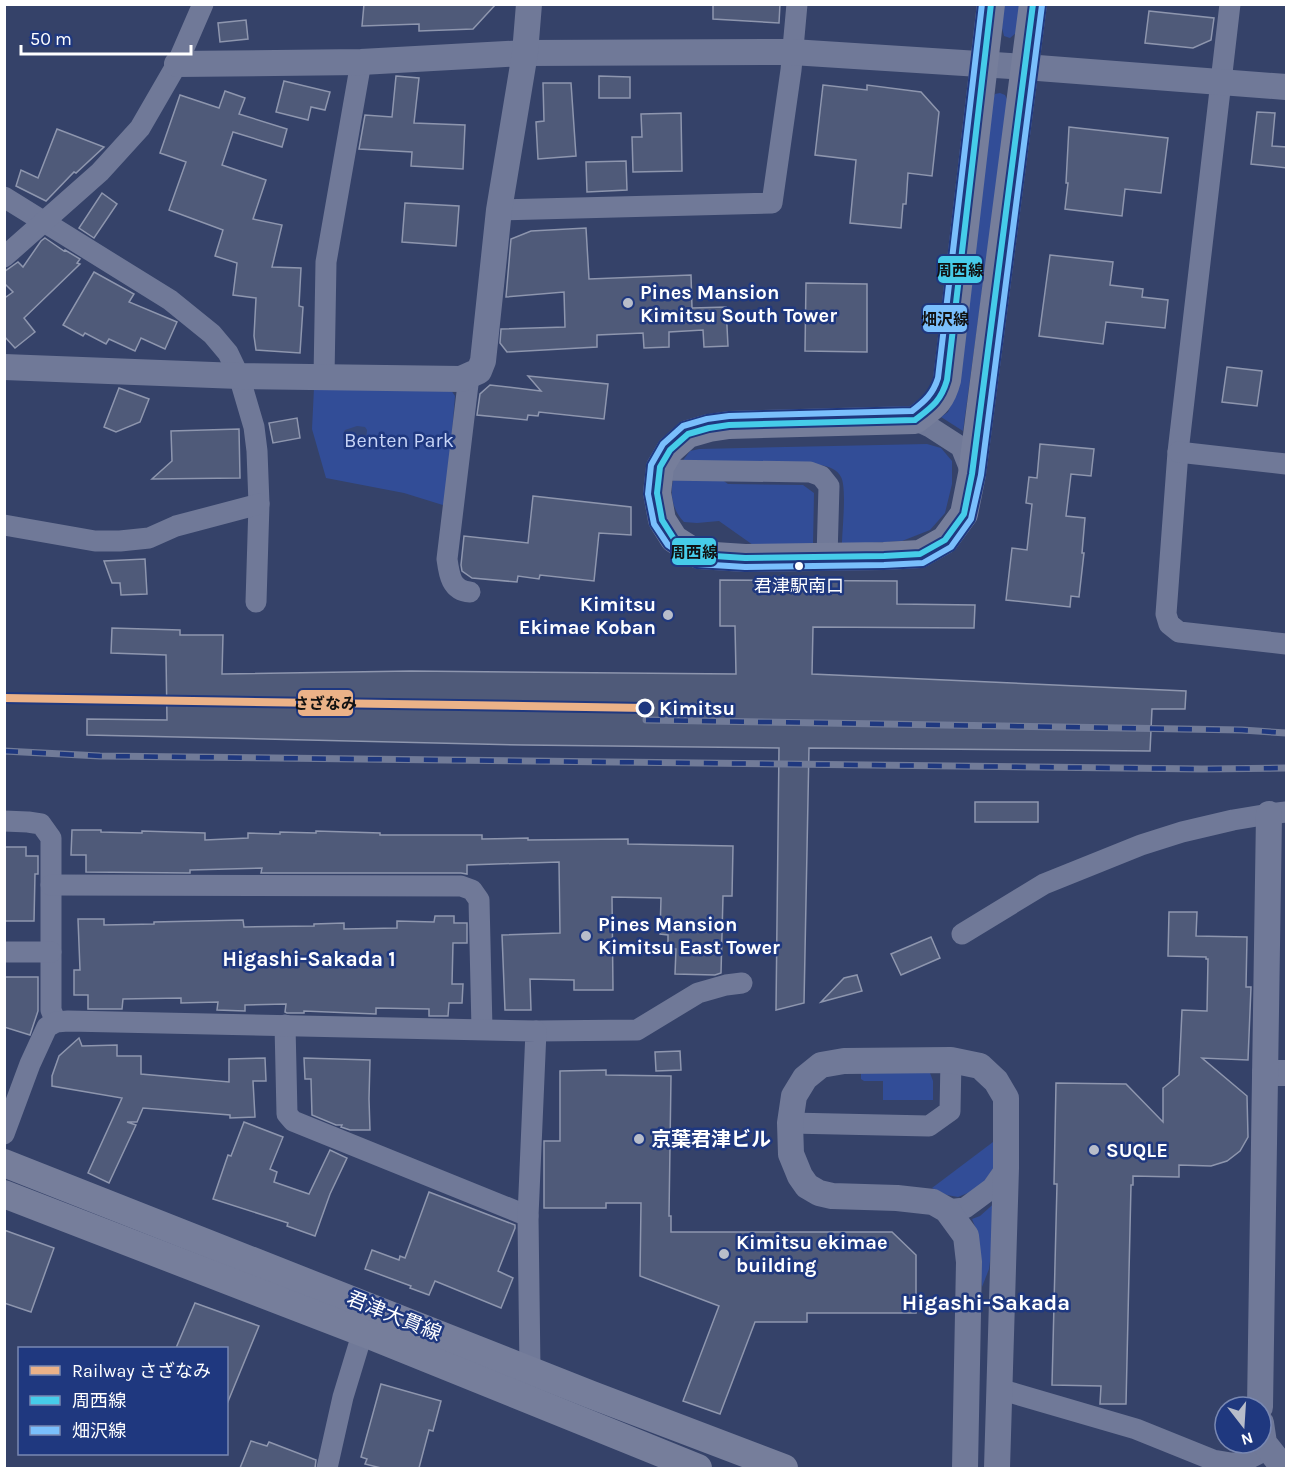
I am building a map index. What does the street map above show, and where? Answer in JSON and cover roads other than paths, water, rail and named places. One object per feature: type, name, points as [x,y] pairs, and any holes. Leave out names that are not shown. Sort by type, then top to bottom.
[{"type":"main road","points":[[991,4],[947,380],[943,394],[936,405],[915,420],[729,425],[688,434],[670,450],[660,467],[657,493],[662,520],[674,539],[699,555],[746,558],[920,554],[945,540],[964,514],[972,474],[1033,4]]},
{"type":"main road","name":"君津大貫線","points":[[4,1163],[366,1320],[698,1468]]},
{"type":"main road","name":"君津大貫線","points":[[4,1194],[366,1320],[530,1370],[783,1468]]},
{"type":"street","points":[[4,257],[100,172],[140,128],[177,64],[203,4]]},
{"type":"street","points":[[4,367],[239,376],[461,379],[479,371],[483,361],[499,210],[525,53],[529,4]]},
{"type":"street","points":[[499,210],[772,203],[797,4]]},
{"type":"street","points":[[1230,4],[1178,452],[1166,614],[1169,624],[1179,632],[1287,644]]},
{"type":"street","points":[[177,64],[361,62],[525,53],[792,52],[1287,87]]},
{"type":"street","points":[[324,377],[327,262],[361,62]]},
{"type":"street","points":[[4,197],[170,300],[212,334],[228,353],[239,376],[254,427],[257,451],[259,504],[256,602]]},
{"type":"street","points":[[469,376],[447,559],[449,575],[455,586],[462,592],[470,592]]},
{"type":"street","points":[[915,420],[961,447],[972,474]]},
{"type":"street","points":[[1178,452],[1287,464]]},
{"type":"street","points":[[660,470],[810,472],[821,477],[830,486],[827,557]]},
{"type":"street","points":[[4,525],[95,541],[120,541],[149,538],[176,526],[259,504]]},
{"type":"street","points":[[962,934],[1044,884],[1141,845],[1182,832],[1278,813],[1276,1073],[1261,1395]]},
{"type":"street","points":[[4,821],[41,824],[51,838],[51,1010],[56,1022]]},
{"type":"street","points":[[51,885],[461,886],[472,891],[479,900],[482,1029]]},
{"type":"street","points":[[4,952],[51,952]]},
{"type":"street","points":[[4,1134],[30,1064],[47,1027],[56,1022],[482,1029],[536,1032],[637,1030],[698,993],[742,983]]},
{"type":"street","points":[[285,1025],[287,1114],[293,1120],[528,1216]]},
{"type":"street","points":[[530,1370],[528,1216],[536,1032]]},
{"type":"street","points":[[790,1123],[929,1126],[950,1111],[951,1060]]},
{"type":"street","points":[[965,1468],[969,1262],[966,1236],[947,1210],[933,1202],[897,1198],[832,1196],[819,1193],[807,1186],[791,1154],[790,1123],[794,1096],[805,1078],[821,1065],[844,1061],[951,1060],[980,1066],[996,1081],[1006,1098],[998,1468]]},
{"type":"street","points":[[947,1210],[966,1208],[992,1188],[1006,1168]]},
{"type":"street","points":[[327,1468],[366,1320]]},
{"type":"street","points":[[999,1389],[1136,1429],[1213,1460],[1240,1463],[1277,1457]]},
{"type":"railway","points":[[646,720],[1242,730],[1286,733]]},
{"type":"railway","points":[[4,751],[100,756],[1202,769],[1286,768]]},
{"type":"rail line","name":"さざなみ","points":[[4,698],[647,708]]},
{"type":"place","name":"Pines Mansion Kimitsu South Tower","points":[[628,303]]},
{"type":"place","name":"君津駅南口","points":[[799,566]]},
{"type":"place","name":"Kimitsu Ekimae Koban","points":[[668,615]]},
{"type":"place","name":"Kimitsu","points":[[645,708]]},
{"type":"place","name":"Pines Mansion Kimitsu East Tower","points":[[586,936]]},
{"type":"place","name":"京葉君津ビル","points":[[639,1139]]},
{"type":"place","name":"SUQLE","points":[[1094,1150]]},
{"type":"place","name":"Kimitsu ekimae building","points":[[724,1254]]},
{"type":"district","name":"Higashi-Sakada 1","points":[[309,959]]},
{"type":"district","name":"Higashi-Sakada","points":[[986,1303]]},
{"type":"park label","name":"Benten Park","points":[[399,440]]}]
